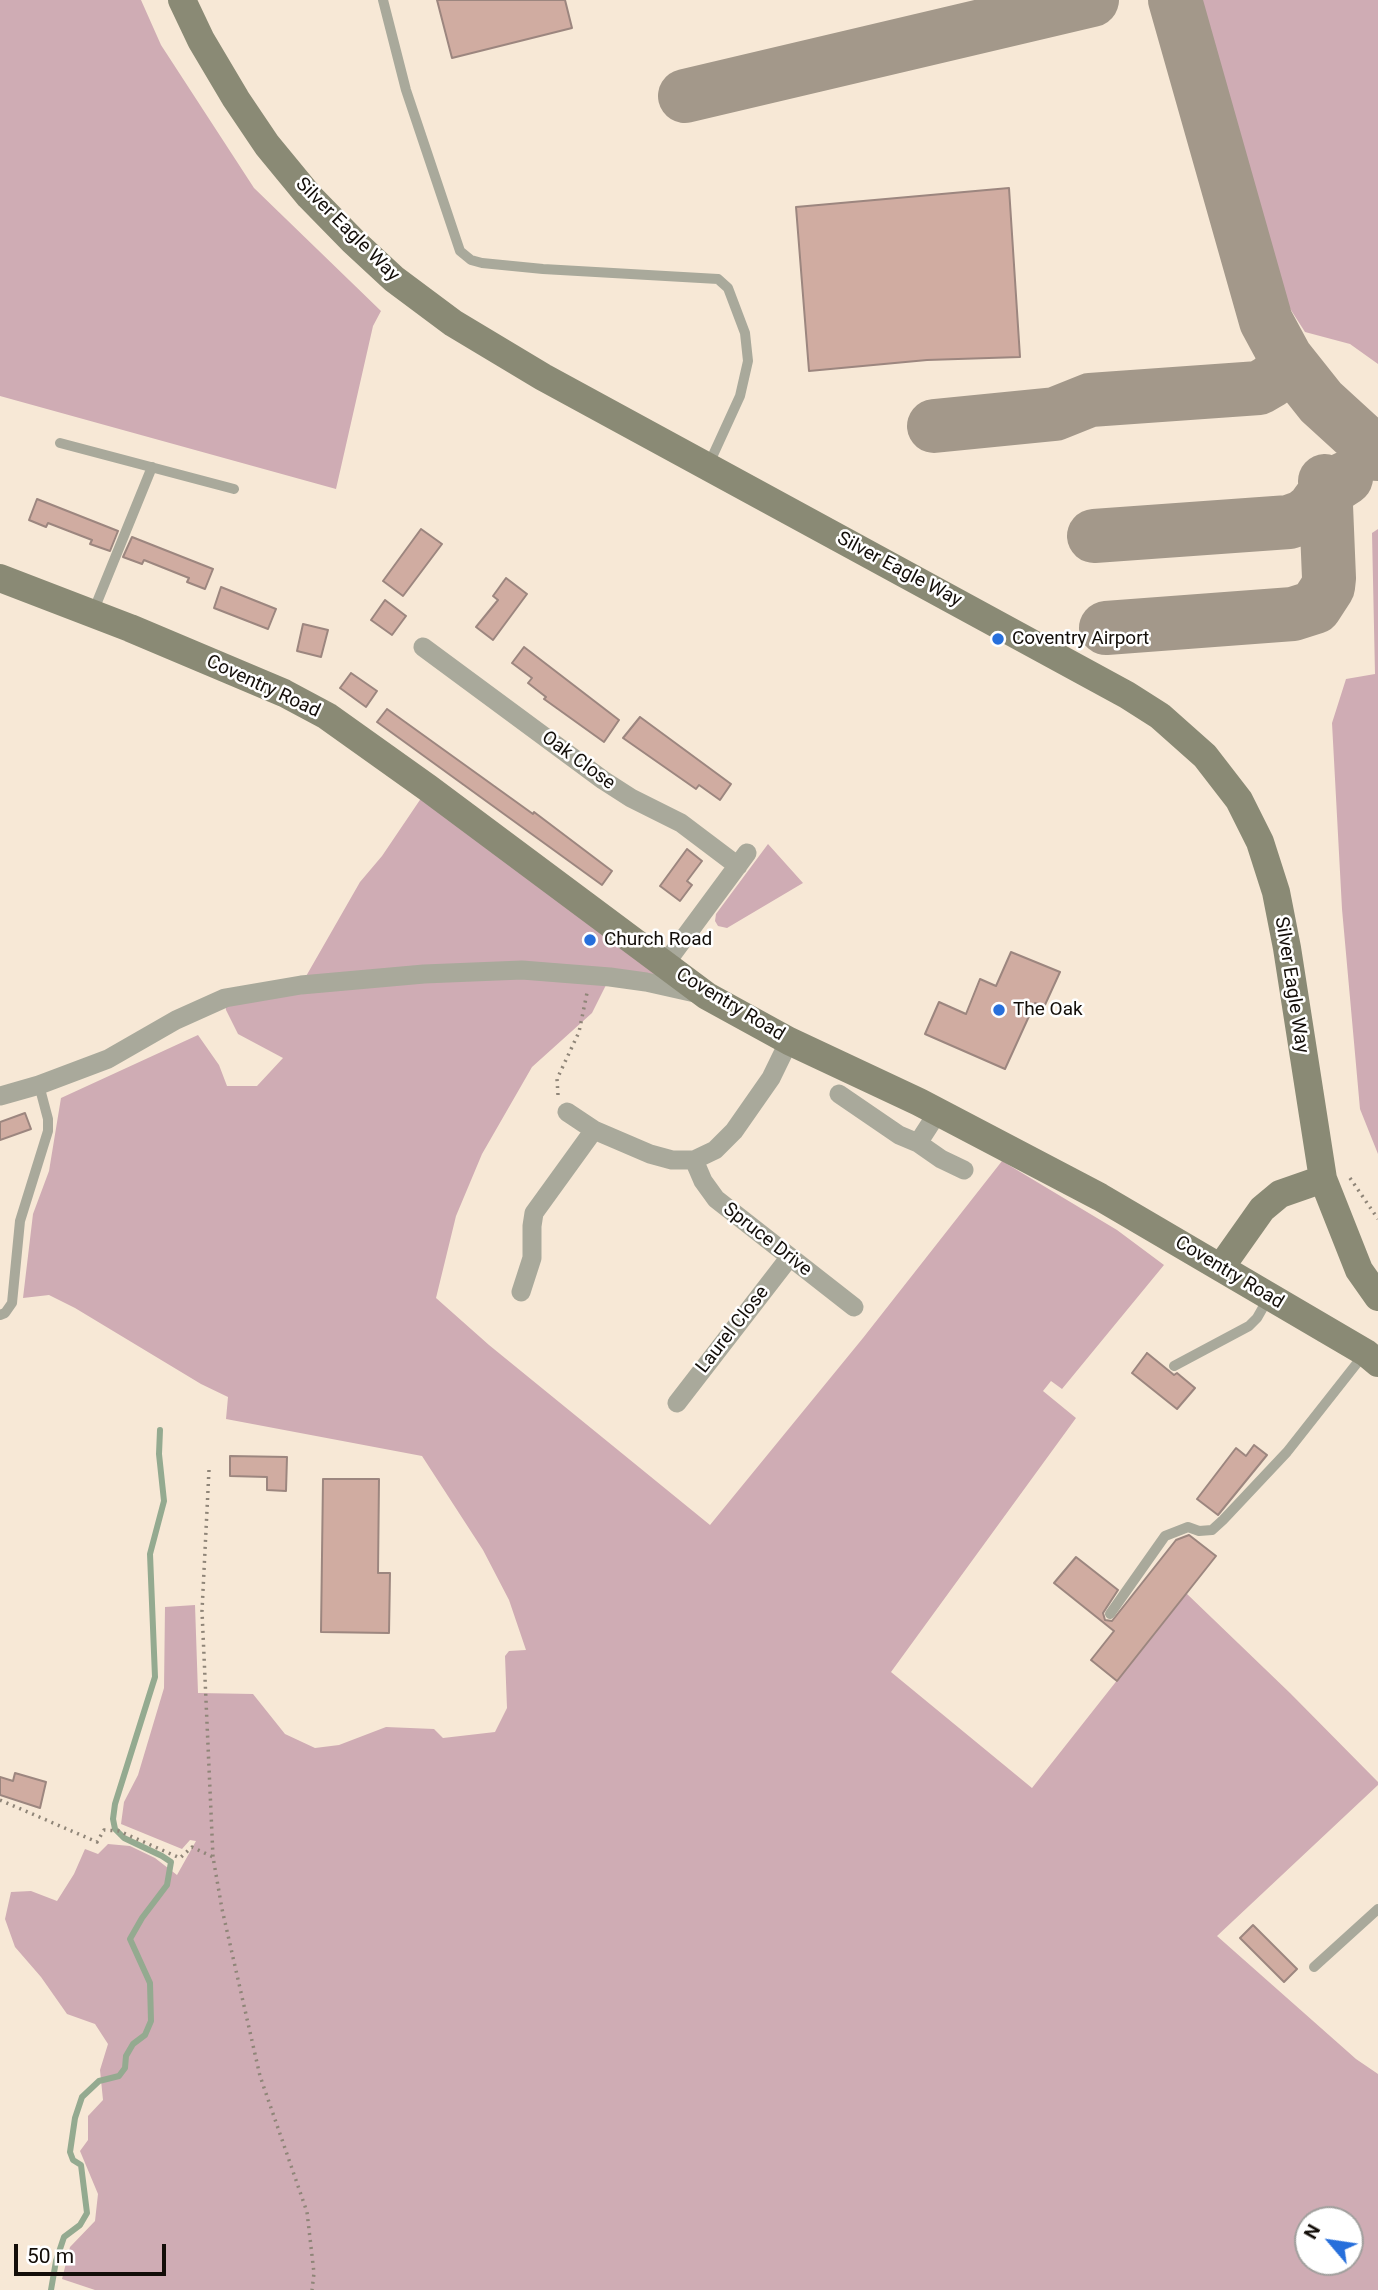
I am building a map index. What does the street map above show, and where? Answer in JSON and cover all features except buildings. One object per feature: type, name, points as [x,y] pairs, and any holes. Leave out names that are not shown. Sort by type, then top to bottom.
[{"type":"street","name":"Silver Eagle Way","points":[[182,0],[201,40],[236,99],[267,145],[309,196],[394,279],[453,323],[495,350],[1116,689],[1160,716],[1205,757],[1223,777],[1249,818],[1260,842],[1276,892],[1333,1173],[1341,1229],[1360,1270],[1378,1297]]},
{"type":"street","name":"Coventry Road","points":[[0,578],[284,693],[327,716],[707,996],[789,1041],[938,1112],[1100,1197],[1372,1358]]},
{"type":"street","name":"Oak Close","points":[[423,647],[603,780],[742,860],[665,964]]},
{"type":"street","points":[[0,1096],[39,1085],[108,1059],[176,1020],[225,999],[301,985],[424,974],[522,971],[646,982],[707,996]]},
{"type":"street","points":[[567,1112],[594,1130],[660,1158],[694,1160],[715,1150],[734,1131],[771,1078],[789,1041]]},
{"type":"street","points":[[839,1094],[899,1135],[964,1170]]},
{"type":"street","points":[[918,1143],[938,1112]]},
{"type":"street","points":[[521,1292],[532,1258],[534,1213],[594,1130]]},
{"type":"street","name":"Spruce Drive","points":[[694,1160],[703,1181],[716,1199],[854,1307]]},
{"type":"street","points":[[1221,1267],[1262,1209],[1280,1194],[1333,1173]]},
{"type":"street","name":"Laurel Close","points":[[677,1403],[789,1258]]},
{"type":"lane","points":[[383,0],[406,90],[460,251],[471,260],[482,262],[542,269],[718,279],[728,288],[745,333],[748,361],[740,397],[708,467]]},
{"type":"lane","points":[[60,443],[234,489]]},
{"type":"lane","points":[[92,614],[152,467]]},
{"type":"lane","points":[[0,1315],[12,1303],[20,1221],[49,1126],[39,1085]]},
{"type":"lane","points":[[1174,1366],[1249,1326],[1269,1297]]},
{"type":"lane","points":[[1110,1614],[1165,1536],[1188,1527],[1199,1531],[1212,1530],[1372,1358]]},
{"type":"lane","points":[[1314,1967],[1378,1909]]},
{"type":"path","points":[[567,1112],[560,1104],[556,1090],[557,1079],[579,1032],[590,975]]},
{"type":"path","points":[[1333,1173],[1378,1219]]},
{"type":"path","points":[[209,1470],[202,1611],[213,1857],[222,1909],[260,2076],[307,2212],[314,2273],[312,2290]]},
{"type":"path","points":[[0,1800],[97,1842],[104,1830],[119,1831],[180,1858],[192,1847],[213,1857]]},
{"type":"shaded area","points":[[0,0],[141,0],[161,45],[254,188],[381,311],[373,326],[336,489],[0,396]]},
{"type":"shaded area","points":[[1200,0],[1378,0],[1378,364],[1350,344],[1305,332],[1282,296]]},
{"type":"shaded area","points":[[1378,529],[1378,1154],[1360,1109],[1342,909],[1332,723],[1346,679],[1375,674],[1372,533]]},
{"type":"shaded area","points":[[428,788],[707,996],[610,977],[592,1013],[532,1067],[482,1154],[456,1216],[436,1298],[489,1345],[710,1525],[863,1338],[1002,1161],[1117,1230],[1164,1265],[1062,1389],[1051,1381],[1043,1391],[1076,1418],[891,1672],[1032,1788],[1186,1593],[1378,1782],[1378,1785],[1217,1936],[1356,2059],[1378,2074],[1378,2290],[95,2290],[62,2279],[70,2247],[95,2221],[98,2194],[80,2151],[88,2140],[88,2116],[103,2100],[100,2070],[108,2044],[95,2024],[67,2014],[41,1977],[15,1947],[5,1919],[11,1892],[31,1891],[57,1901],[74,1874],[85,1849],[98,1854],[108,1844],[130,1846],[155,1858],[177,1875],[196,1841],[190,1840],[182,1849],[121,1824],[124,1802],[138,1775],[164,1688],[165,1607],[195,1605],[198,1693],[253,1694],[285,1734],[315,1748],[339,1745],[386,1727],[434,1729],[443,1738],[495,1732],[507,1708],[505,1656],[509,1651],[526,1650],[509,1600],[483,1550],[422,1456],[226,1419],[228,1397],[49,1295],[23,1298],[33,1214],[49,1171],[61,1098],[198,1035],[219,1065],[227,1086],[257,1086],[283,1058],[238,1034],[226,1010],[225,998],[301,985],[360,882],[382,856]]},
{"type":"shaded area","points":[[768,844],[803,883],[727,928],[718,926],[715,921],[716,914]]},
{"type":"waterway","points":[[51,2290],[64,2237],[80,2225],[87,2213],[81,2165],[73,2160],[70,2152],[75,2118],[82,2097],[99,2081],[119,2076],[125,2068],[126,2056],[133,2044],[145,2035],[151,2021],[150,1983],[130,1939],[167,1885],[171,1862],[124,1838],[115,1829],[113,1819],[115,1804],[155,1677],[150,1554],[164,1501],[159,1454],[160,1430]]},
{"type":"taxiway","points":[[685,96],[1092,0]]},
{"type":"taxiway","points":[[1175,0],[1266,321],[1286,358],[1321,402],[1378,454]]},
{"type":"taxiway","points":[[934,426],[1055,414],[1090,400],[1259,388],[1281,371],[1284,361],[1282,351]]},
{"type":"taxiway","points":[[1094,536],[1289,522],[1303,517],[1313,509],[1326,491],[1346,478]]},
{"type":"taxiway","points":[[1106,628],[1293,614],[1315,607],[1328,587],[1329,578],[1325,481]]},
{"type":"place","name":"Coventry Airport","points":[[998,639]]},
{"type":"place","name":"Church Road","points":[[590,940]]},
{"type":"place","name":"The Oak","points":[[999,1010]]}]
